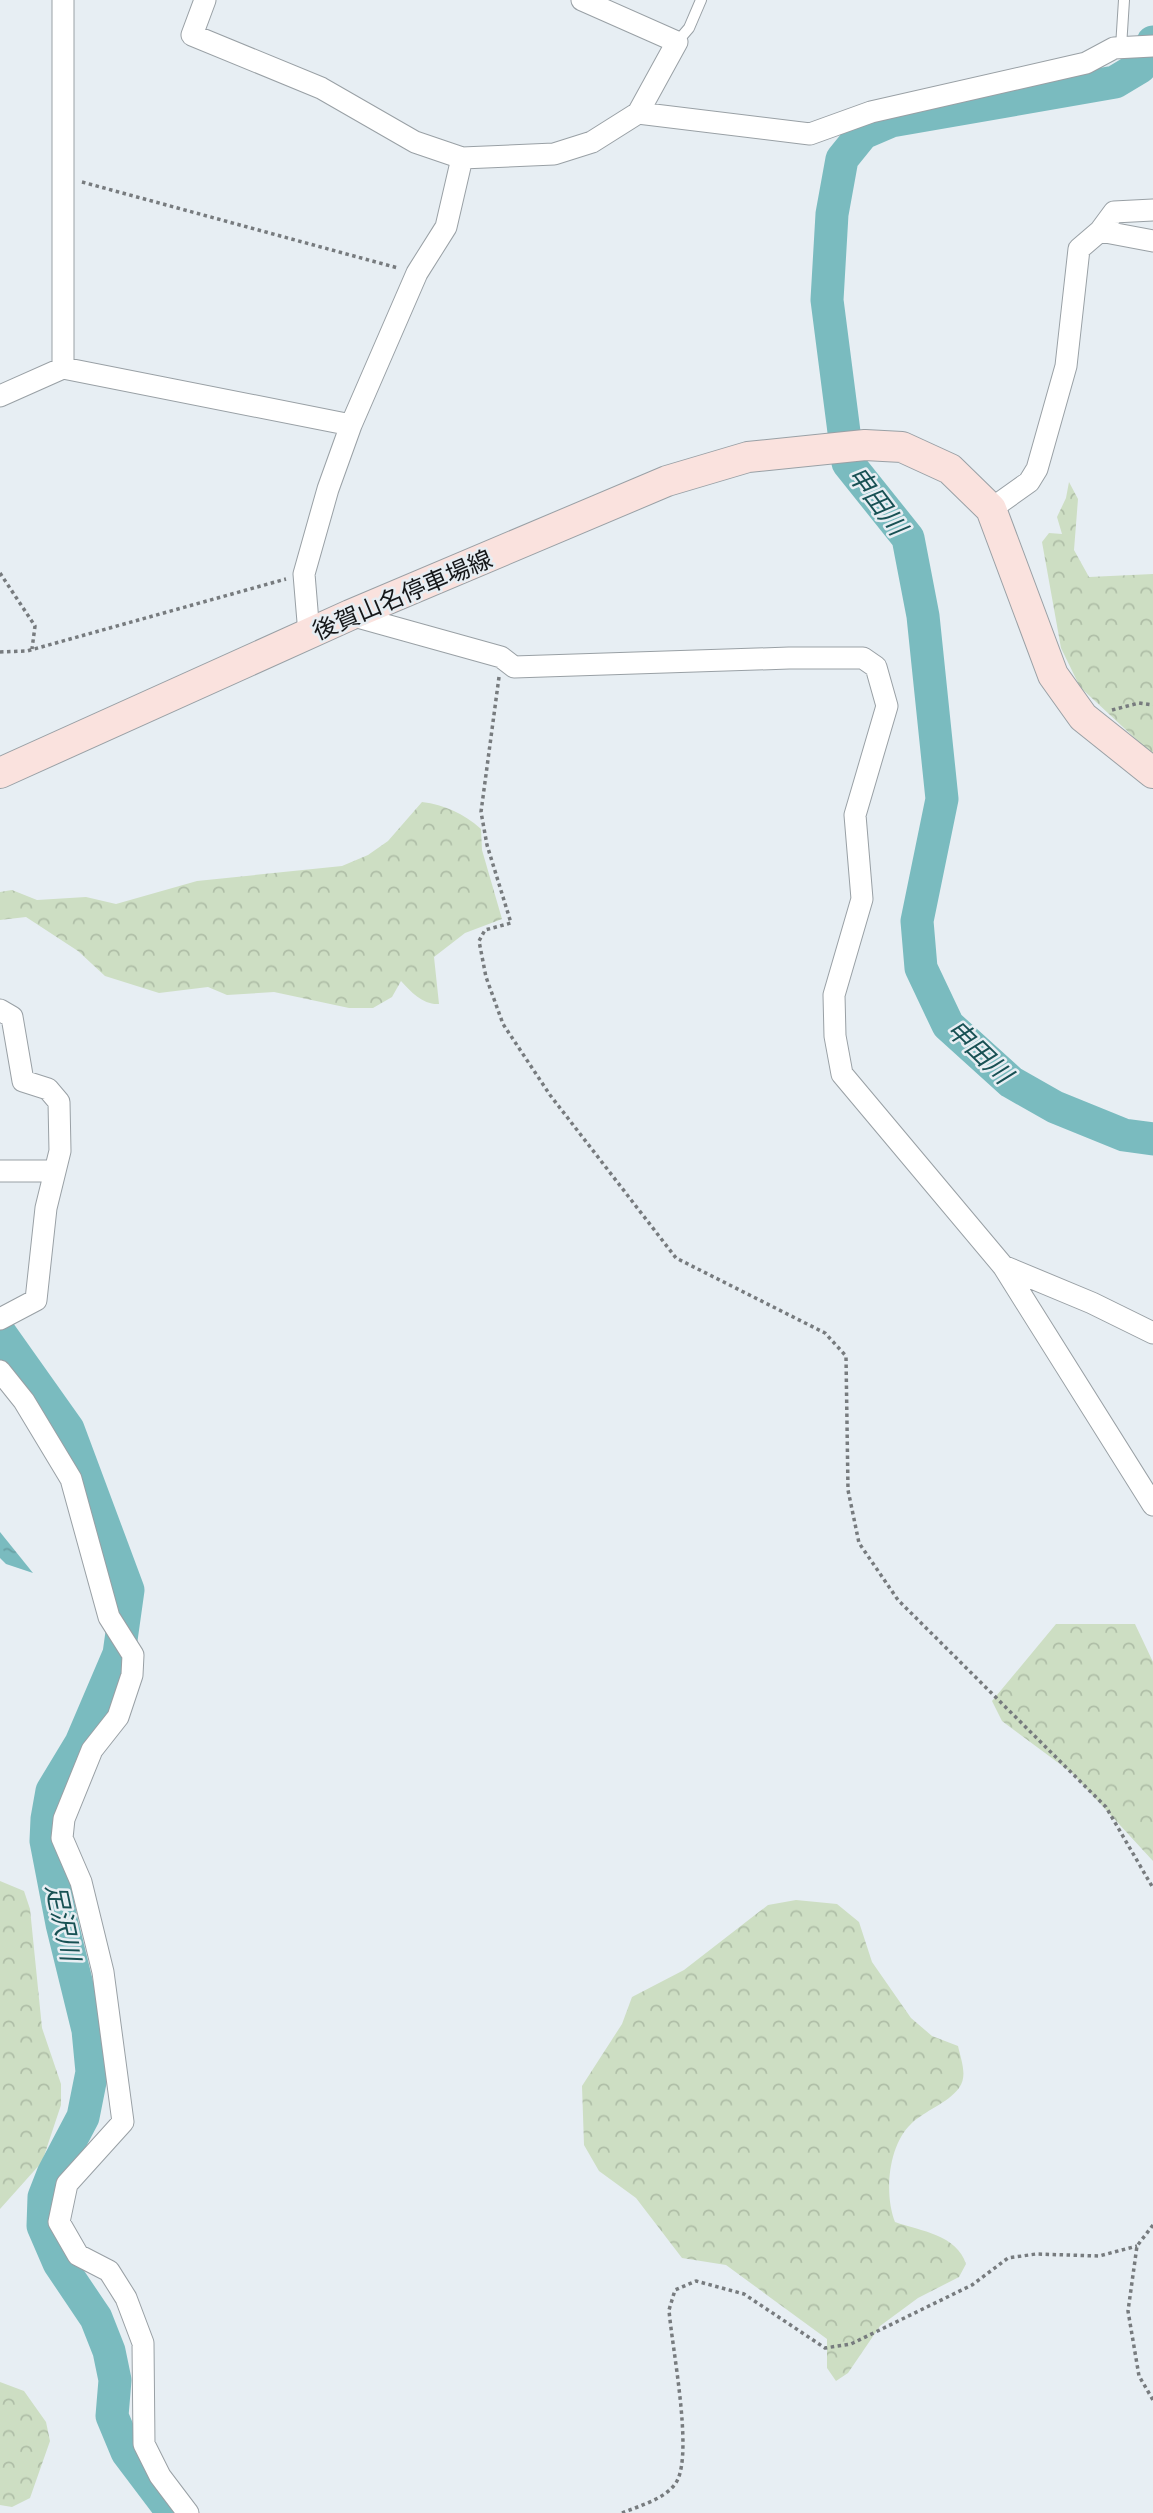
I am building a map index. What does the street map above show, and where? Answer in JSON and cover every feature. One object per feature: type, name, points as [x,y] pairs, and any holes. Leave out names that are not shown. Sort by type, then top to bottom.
[{"type":"main road","name":"後賀山名停車場線","points":[[0,773],[350,615],[667,481],[748,457],[865,444],[902,447],[950,469],[992,509]]},
{"type":"main road","points":[[992,509],[1052,675],[1083,717],[1153,773]]},
{"type":"street","points":[[63,0],[63,368]]},
{"type":"street","points":[[205,0],[192,35],[321,88],[415,142],[462,158],[554,154],[592,142],[638,113],[677,42],[582,0]]},
{"type":"street","points":[[638,113],[810,134],[872,112],[1086,63],[1114,48],[1153,47]]},
{"type":"street","points":[[309,634],[304,574],[328,489],[351,425],[416,273],[446,227],[462,158]]},
{"type":"street","points":[[992,509],[1029,482],[1037,469],[1066,366],[1079,248],[1100,231],[1114,212],[1153,210]]},
{"type":"street","points":[[1100,231],[1153,241]]},
{"type":"street","points":[[0,396],[63,368],[351,425]]},
{"type":"street","points":[[350,615],[501,657],[514,667],[789,658],[863,658],[876,667],[887,706],[855,815],[862,899],[834,995],[835,1036],[842,1073],[1003,1266],[1153,1505]]},
{"type":"street","points":[[0,1010],[12,1017],[23,1081],[48,1089],[59,1102],[60,1151],[46,1208],[36,1300],[0,1319]]},
{"type":"street","points":[[0,1171],[55,1171]]},
{"type":"street","points":[[1003,1266],[1092,1303],[1153,1333]]},
{"type":"street","points":[[0,1371],[24,1401],[71,1479],[109,1617],[133,1655],[132,1675],[118,1717],[92,1750],[64,1819],[62,1838],[81,1882],[103,1972],[123,2122],[67,2184],[59,2222],[78,2255],[109,2271],[126,2298],[143,2343],[144,2444],[160,2476],[188,2513]]},
{"type":"lane","points":[[677,42],[689,28],[701,0]]},
{"type":"lane","points":[[1124,0],[1126,47]]},
{"type":"path","points":[[63,176],[416,273]]},
{"type":"path","points":[[0,573],[35,626],[32,649]]},
{"type":"path","points":[[0,652],[32,649],[304,574]]},
{"type":"path","points":[[501,657],[481,812],[487,845],[511,923],[485,930],[479,941],[486,977],[503,1024],[550,1095],[676,1258],[825,1333],[846,1356],[848,1490],[859,1543],[898,1600],[1106,1807],[1153,1888]]},
{"type":"path","points":[[1083,717],[1139,703],[1153,705]]},
{"type":"path","points":[[1153,2225],[1137,2246],[1128,2311],[1139,2376],[1153,2400]]},
{"type":"path","points":[[622,2513],[660,2497],[677,2481],[682,2453],[669,2310],[675,2290],[696,2281],[744,2294],[825,2348],[851,2344],[972,2285],[1009,2258],[1036,2255],[1099,2256],[1137,2246]]},
{"type":"green space","points":[[1069,482],[1078,499],[1074,550],[1089,577],[1153,574],[1153,755],[1080,687],[1061,648],[1042,542],[1049,533],[1062,534],[1057,517],[1066,498]]},
{"type":"green space","points":[[422,802],[453,811],[481,829],[482,850],[502,919],[465,933],[434,957],[439,1004],[423,1000],[401,981],[392,997],[373,1008],[349,1008],[274,992],[227,995],[208,987],[159,993],[105,976],[78,951],[26,917],[0,920],[0,892],[12,890],[37,900],[86,897],[116,904],[197,881],[342,866],[368,855],[388,841]]},
{"type":"green space","points":[[1056,1624],[1135,1624],[1153,1662],[1153,1861],[1072,1773],[1002,1721],[992,1701]]},
{"type":"green space","points":[[0,1881],[24,1891],[30,1909],[42,2028],[61,2084],[61,2105],[42,2162],[0,2209]]},
{"type":"green space","points":[[796,1900],[837,1904],[859,1922],[872,1962],[911,2018],[932,2036],[958,2046],[963,2068],[959,2088],[942,2103],[916,2119],[903,2133],[893,2157],[889,2184],[895,2222],[946,2240],[955,2246],[966,2264],[959,2277],[918,2298],[880,2326],[848,2373],[836,2381],[827,2368],[827,2339],[726,2265],[682,2258],[636,2198],[599,2171],[584,2145],[582,2086],[622,2024],[632,1997],[684,1970],[768,1905]]},
{"type":"green space","points":[[0,2382],[24,2391],[46,2422],[50,2441],[30,2498],[12,2507],[0,2505]]},
{"type":"water","points":[[0,1532],[33,1573],[6,1564],[0,1558]]},
{"type":"waterway","name":"申田川","points":[[1153,42],[1140,67],[1115,82],[891,121],[863,133],[842,159],[832,214],[827,300],[848,463],[908,538],[923,616],[942,799],[917,921],[921,968],[948,1025],[1011,1082],[1055,1107],[1124,1135],[1153,1139]]},
{"type":"waterway","name":"足沢川","points":[[0,1333],[68,1429],[128,1590],[119,1654],[81,1743],[52,1791],[47,1819],[46,1841],[62,1924],[88,2030],[92,2072],[83,2117],[44,2197],[43,2226],[59,2263],[96,2318],[109,2351],[115,2380],[112,2416],[127,2452],[173,2513]]}]
